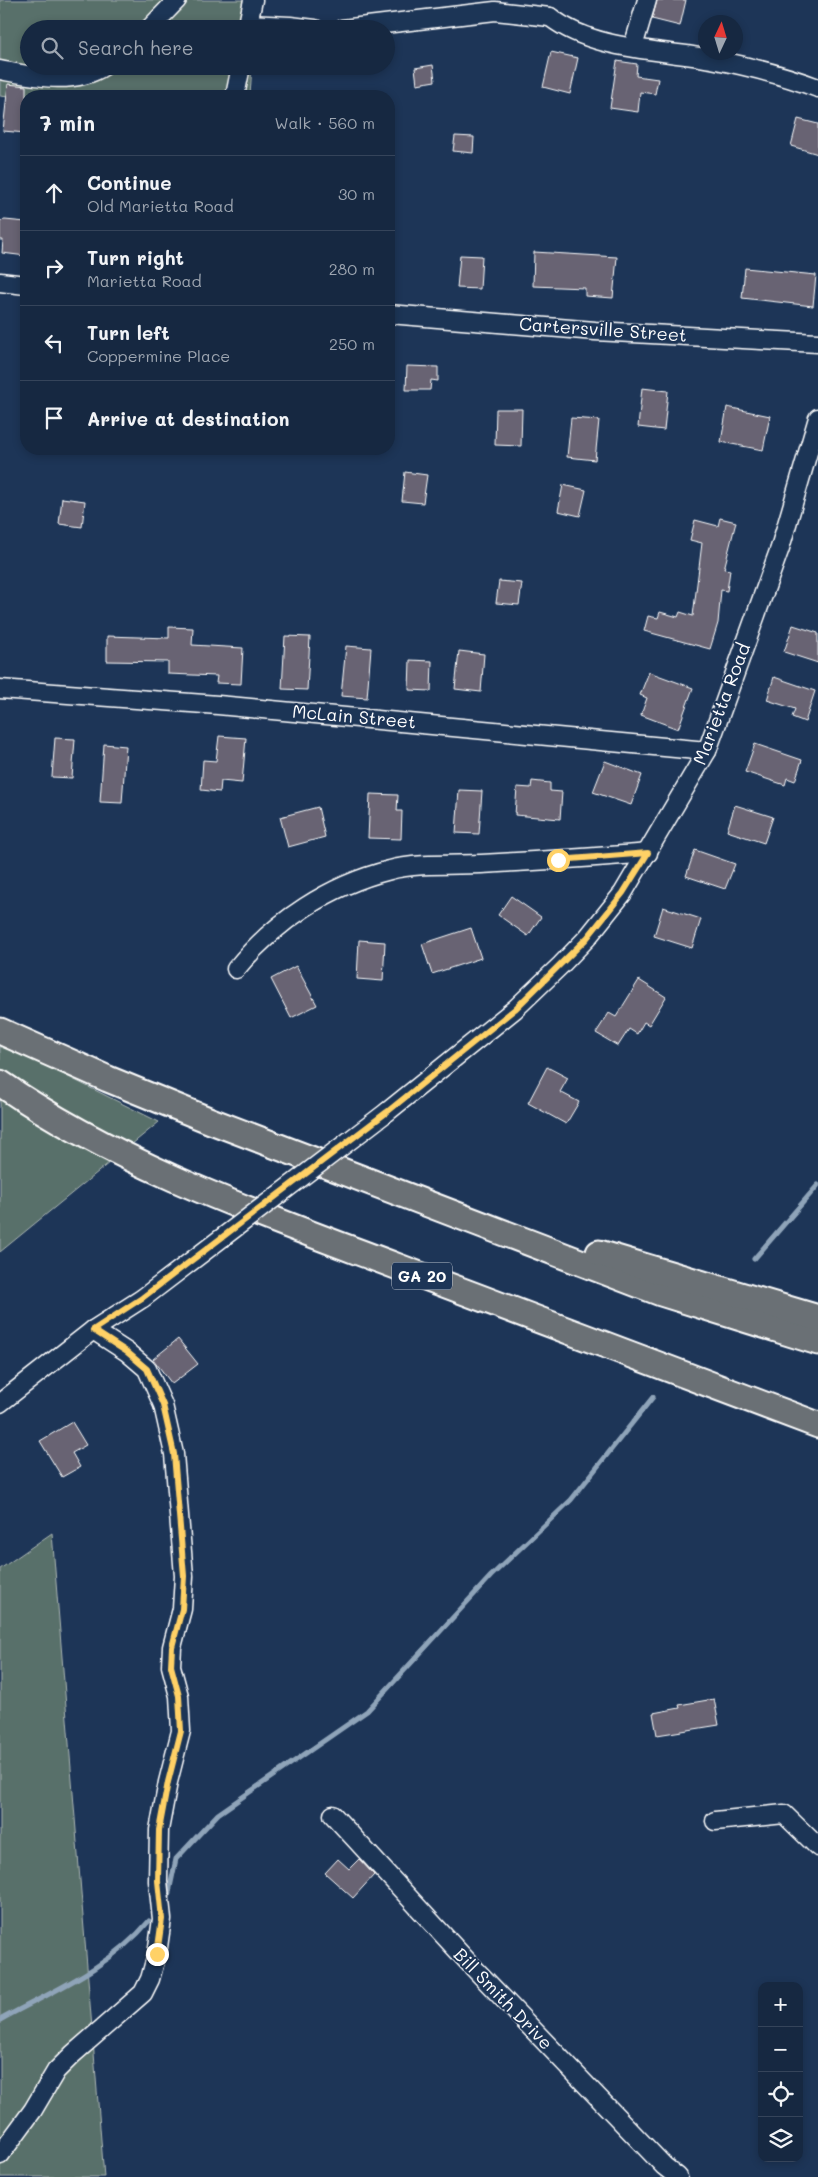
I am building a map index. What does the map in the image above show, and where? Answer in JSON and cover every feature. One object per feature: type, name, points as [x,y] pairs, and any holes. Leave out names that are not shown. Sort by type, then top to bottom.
[{"type":"highway","points":[[0,1031],[108,1079],[211,1121],[661,1293],[818,1342]]},
{"type":"highway","name":"GA 20","points":[[0,1083],[35,1107],[80,1133],[165,1175],[320,1238],[818,1424]]},
{"type":"highway","points":[[382,1185],[635,1264],[818,1318]]},
{"type":"street","points":[[157,20],[177,0]]},
{"type":"street","points":[[249,20],[253,0]]},
{"type":"street","points":[[633,47],[647,0]]},
{"type":"street","points":[[395,23],[495,11],[548,8],[564,28],[601,40],[633,47],[712,59],[794,79],[818,88]]},
{"type":"street","points":[[0,70],[20,74]]},
{"type":"street","points":[[28,75],[66,78],[81,75]]},
{"type":"street","points":[[237,90],[240,75]]},
{"type":"street","points":[[0,282],[20,284]]},
{"type":"street","name":"Cartersville Street","points":[[395,314],[595,331],[818,343]]},
{"type":"street","name":"Marietta Road","points":[[0,1403],[93,1330],[142,1298],[387,1112],[515,1009],[587,938],[623,893],[708,751],[780,548],[818,418]]},
{"type":"street","name":"McLain Street","points":[[0,689],[218,705],[708,751]]},
{"type":"street","points":[[236,969],[250,953],[312,901],[347,884],[391,869],[648,853]]},
{"type":"street","points":[[0,2154],[33,2110],[56,2071],[72,2054],[143,1993],[150,1979],[157,1954],[162,1919],[158,1881],[159,1830],[168,1782],[181,1731],[179,1696],[171,1666],[172,1647],[182,1609],[184,1576],[174,1454],[163,1405],[147,1369],[127,1352],[93,1330]]},
{"type":"street","points":[[715,1821],[784,1814],[818,1847]]},
{"type":"street","name":"Bill Smith Drive","points":[[333,1815],[476,1971],[664,2166],[678,2177]]},
{"type":"green space","points":[[0,0],[256,0],[255,20],[20,20],[20,75],[251,75],[250,90],[20,90],[20,98],[0,96]]},
{"type":"green space","points":[[0,1043],[159,1122],[0,1252]]},
{"type":"green space","points":[[52,1533],[104,2177],[0,2177],[0,1569]]},
{"type":"building","points":[[657,0],[686,0],[680,26],[652,19]]},
{"type":"building","points":[[551,52],[578,58],[570,94],[543,87]]},
{"type":"building","points":[[617,61],[637,64],[636,76],[658,79],[655,94],[640,92],[638,112],[610,108]]},
{"type":"building","points":[[433,65],[435,81],[417,84],[415,68]]},
{"type":"building","points":[[8,84],[26,86],[26,90],[20,90],[20,132],[3,131]]},
{"type":"building","points":[[798,119],[818,124],[818,154],[791,146]]},
{"type":"building","points":[[455,136],[474,137],[473,153],[453,151]]},
{"type":"building","points":[[0,221],[20,221],[20,255],[2,253],[3,240],[0,240]]},
{"type":"building","points":[[534,252],[617,257],[613,298],[585,296],[585,288],[533,286]]},
{"type":"building","points":[[460,255],[482,256],[480,289],[457,288]]},
{"type":"building","points":[[745,268],[816,275],[813,306],[742,298]]},
{"type":"building","points":[[407,366],[438,367],[438,381],[431,380],[430,390],[406,390]]},
{"type":"building","points":[[642,388],[668,391],[664,430],[638,427]]},
{"type":"building","points":[[727,407],[770,416],[763,450],[721,442]]},
{"type":"building","points":[[496,409],[522,409],[521,446],[495,445]]},
{"type":"building","points":[[571,418],[599,420],[595,460],[567,457]]},
{"type":"building","points":[[405,472],[427,475],[423,503],[402,501]]},
{"type":"building","points":[[563,485],[586,490],[580,516],[558,511]]},
{"type":"building","points":[[62,498],[85,501],[82,527],[59,524]]},
{"type":"building","points":[[720,518],[736,522],[724,569],[730,570],[727,591],[721,590],[718,623],[710,649],[644,631],[648,616],[658,618],[660,612],[678,617],[680,612],[693,616],[702,543],[690,540],[695,520],[718,526]]},
{"type":"building","points":[[499,581],[522,583],[519,605],[496,603]]},
{"type":"building","points":[[793,625],[818,633],[818,663],[784,652]]},
{"type":"building","points":[[169,627],[193,628],[192,645],[243,648],[241,684],[216,683],[217,676],[168,674],[168,662],[107,661],[107,636],[169,638]]},
{"type":"building","points":[[285,636],[310,637],[307,690],[282,689]]},
{"type":"building","points":[[346,646],[371,648],[367,698],[341,696]]},
{"type":"building","points":[[459,651],[484,654],[481,692],[455,689]]},
{"type":"building","points":[[410,660],[432,661],[431,691],[409,690]]},
{"type":"building","points":[[649,672],[693,688],[678,729],[641,715],[647,698],[640,695]]},
{"type":"building","points":[[774,677],[815,691],[805,722],[792,717],[795,709],[767,700]]},
{"type":"building","points":[[219,736],[246,738],[242,783],[221,781],[220,792],[201,790],[203,760],[216,761]]},
{"type":"building","points":[[55,738],[75,739],[72,778],[52,777]]},
{"type":"building","points":[[104,744],[126,746],[122,803],[100,802]]},
{"type":"building","points":[[755,744],[802,760],[795,781],[787,778],[785,785],[745,772]]},
{"type":"building","points":[[605,761],[642,775],[631,805],[593,792]]},
{"type":"building","points":[[532,781],[550,783],[550,791],[562,792],[560,819],[515,815],[517,787],[531,788]]},
{"type":"building","points":[[459,790],[482,791],[479,834],[456,833]]},
{"type":"building","points":[[370,794],[398,795],[397,811],[402,811],[401,839],[368,838]]},
{"type":"building","points":[[735,805],[773,817],[764,843],[727,831]]},
{"type":"building","points":[[318,807],[325,837],[288,847],[280,817]]},
{"type":"building","points":[[695,850],[735,864],[725,889],[686,876]]},
{"type":"building","points":[[511,896],[541,917],[528,936],[498,915]]},
{"type":"building","points":[[663,907],[701,919],[692,948],[654,936]]},
{"type":"building","points":[[471,928],[481,958],[432,974],[422,944]]},
{"type":"building","points":[[359,940],[385,942],[383,981],[357,979]]},
{"type":"building","points":[[296,966],[317,1005],[291,1018],[271,979]]},
{"type":"building","points":[[639,980],[666,997],[649,1025],[644,1022],[637,1034],[629,1029],[618,1046],[596,1033],[609,1013],[616,1017]]},
{"type":"building","points":[[547,1067],[568,1078],[560,1092],[579,1102],[566,1124],[528,1103]]},
{"type":"building","points":[[178,1339],[198,1364],[172,1384],[153,1359]]},
{"type":"building","points":[[72,1422],[86,1445],[72,1453],[80,1467],[62,1477],[40,1441]]},
{"type":"building","points":[[714,1699],[719,1725],[657,1735],[653,1713],[680,1708],[679,1705]]},
{"type":"building","points":[[338,1859],[349,1869],[359,1859],[374,1875],[353,1898],[325,1873]]},
{"type":"waterway","points":[[754,1259],[818,1185]]},
{"type":"waterway","points":[[168,1897],[176,1859],[218,1814],[367,1711],[491,1576],[571,1500],[653,1397]]},
{"type":"waterway","points":[[0,2020],[99,1965],[117,1952],[149,1921]]},
{"type":"route","points":[[157,1954],[162,1919],[158,1881],[159,1830],[168,1782],[178,1750],[182,1715],[171,1666],[172,1647],[182,1609],[184,1576],[174,1454],[163,1405],[147,1369],[127,1352],[93,1330],[142,1298],[387,1112],[515,1009],[587,938],[623,893],[648,853],[558,860]]}]
